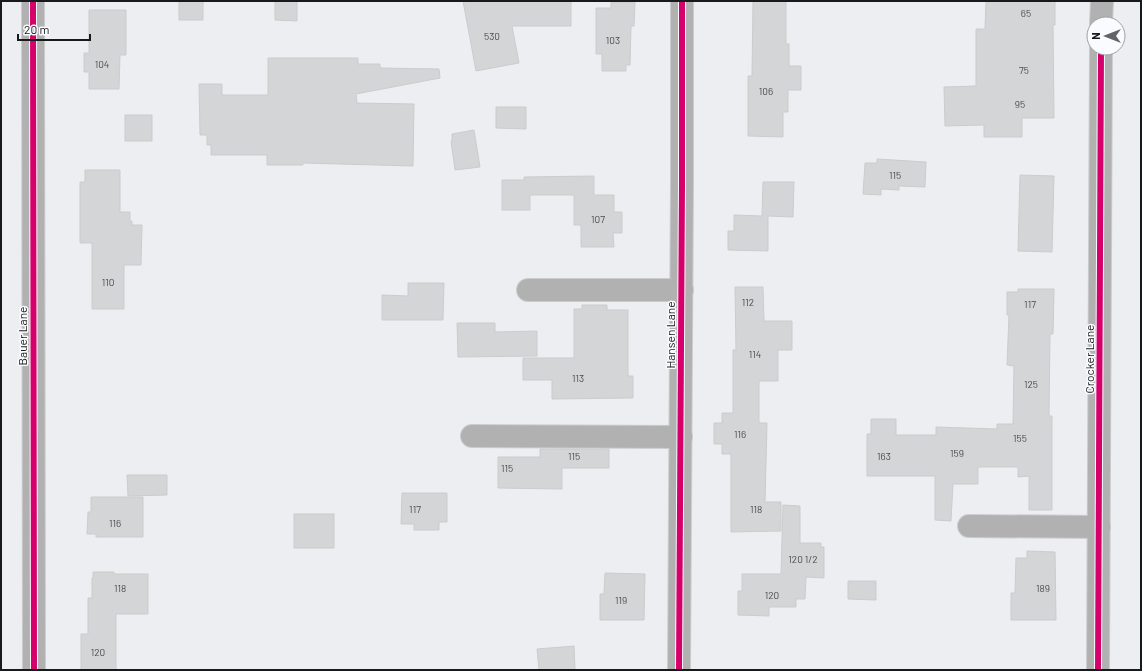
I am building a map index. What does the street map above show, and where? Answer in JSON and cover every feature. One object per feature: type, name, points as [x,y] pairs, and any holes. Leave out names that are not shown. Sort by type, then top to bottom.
[{"type":"street","name":"Bauer Lane","points":[[33,1],[34,670]]},
{"type":"street","name":"Hansen Lane","points":[[679,670],[682,290],[682,1]]},
{"type":"street","points":[[1102,1],[1102,16]]},
{"type":"street","name":"Crocker Lane","points":[[1098,670],[1101,56]]},
{"type":"street","points":[[528,290],[682,290]]},
{"type":"street","points":[[472,436],[681,437]]},
{"type":"street","points":[[969,526],[1099,527]]},
{"type":"building","points":[[179,1],[203,1],[203,20],[179,20]]},
{"type":"building","points":[[275,1],[297,1],[297,21],[275,20]]},
{"type":"building","points":[[463,1],[571,1],[571,26],[512,26],[519,63],[476,71]]},
{"type":"building","points":[[753,1],[786,1],[786,44],[789,44],[789,66],[801,66],[801,90],[788,90],[788,112],[783,112],[783,137],[748,136],[748,76],[752,76]]},
{"type":"building","points":[[986,1],[1055,1],[1055,25],[1053,25],[1054,118],[1022,118],[1022,137],[984,137],[984,125],[945,126],[944,87],[976,86],[976,29],[985,29]]},
{"type":"building","points":[[611,2],[635,2],[634,26],[631,26],[630,65],[626,65],[626,71],[602,71],[602,54],[596,54],[596,8],[611,8]]},
{"type":"building","points":[[89,10],[126,10],[126,55],[120,55],[119,89],[89,89],[89,72],[84,72],[84,53],[89,53]]},
{"type":"building","points":[[268,58],[358,58],[358,64],[380,64],[380,68],[439,69],[440,78],[356,94],[357,103],[414,104],[413,166],[303,163],[303,165],[267,165],[267,155],[211,155],[211,145],[207,145],[207,135],[200,135],[199,84],[222,84],[222,95],[268,95]]},
{"type":"building","points":[[496,107],[526,107],[526,129],[496,128]]},
{"type":"building","points":[[125,115],[152,115],[152,141],[125,141]]},
{"type":"building","points":[[474,130],[480,167],[455,170],[451,141],[452,134]]},
{"type":"building","points":[[877,159],[926,162],[925,187],[899,186],[899,190],[881,189],[881,195],[863,194],[865,163],[877,163]]},
{"type":"building","points":[[85,170],[120,170],[120,212],[130,212],[130,221],[132,221],[132,225],[142,225],[141,265],[124,265],[124,309],[92,309],[92,243],[80,243],[80,182],[85,182]]},
{"type":"building","points":[[1020,175],[1054,176],[1052,252],[1018,251]]},
{"type":"building","points":[[594,176],[594,195],[614,195],[614,212],[622,212],[622,233],[613,233],[614,247],[581,247],[581,225],[574,225],[574,195],[530,195],[530,210],[502,210],[502,180],[524,180],[524,177]]},
{"type":"building","points":[[763,182],[794,182],[793,217],[768,216],[768,251],[728,250],[728,231],[734,231],[734,215],[762,216]]},
{"type":"building","points":[[408,283],[444,283],[443,320],[382,320],[382,295],[408,296]]},
{"type":"building","points":[[735,287],[763,287],[764,321],[792,321],[792,350],[778,350],[778,381],[759,381],[759,423],[767,423],[765,502],[781,502],[781,531],[731,532],[731,454],[722,454],[722,444],[714,444],[714,423],[722,423],[722,413],[733,413],[733,350],[736,350]]},
{"type":"building","points":[[1018,289],[1054,289],[1053,334],[1050,334],[1049,416],[1052,416],[1052,510],[1029,510],[1029,476],[1018,477],[1018,467],[978,467],[978,484],[953,484],[951,521],[935,520],[935,476],[867,476],[867,434],[871,434],[871,419],[896,419],[896,435],[936,435],[936,427],[997,429],[997,424],[1013,424],[1014,366],[1007,365],[1009,315],[1007,315],[1007,292],[1018,292]]},
{"type":"building","points":[[582,305],[607,305],[607,310],[628,310],[628,376],[633,376],[633,398],[552,399],[552,380],[523,380],[523,358],[574,358],[574,309],[582,309]]},
{"type":"building","points":[[457,323],[495,323],[495,332],[537,331],[537,356],[458,357]]},
{"type":"building","points":[[540,449],[609,449],[609,468],[562,468],[562,489],[498,488],[498,457],[540,457]]},
{"type":"building","points":[[127,475],[167,475],[167,495],[128,496]]},
{"type":"building","points":[[402,493],[447,493],[447,522],[439,522],[439,530],[414,530],[414,524],[401,524]]},
{"type":"building","points":[[91,497],[143,497],[143,537],[96,537],[96,534],[87,534],[88,512],[91,512]]},
{"type":"building","points":[[783,505],[800,506],[800,543],[821,543],[821,547],[824,547],[824,578],[806,577],[805,599],[796,599],[796,607],[769,607],[769,616],[738,615],[738,591],[742,591],[742,574],[781,574]]},
{"type":"building","points":[[294,514],[334,514],[334,548],[294,548]]},
{"type":"building","points":[[1027,551],[1055,552],[1056,620],[1011,620],[1011,593],[1015,593],[1016,558],[1027,558]]},
{"type":"building","points":[[93,572],[114,572],[114,574],[148,574],[148,614],[116,614],[116,670],[81,670],[81,634],[88,634],[88,598],[92,598]]},
{"type":"building","points":[[605,573],[645,574],[644,620],[600,620],[600,594],[604,594]]},
{"type":"building","points":[[848,581],[876,581],[876,600],[848,599]]},
{"type":"building","points":[[574,646],[575,670],[539,670],[537,649]]},
{"type":"cycle path","points":[[33,1],[34,670]]},
{"type":"cycle path","points":[[679,670],[682,1]]},
{"type":"cycle path","points":[[1098,670],[1101,56]]}]
